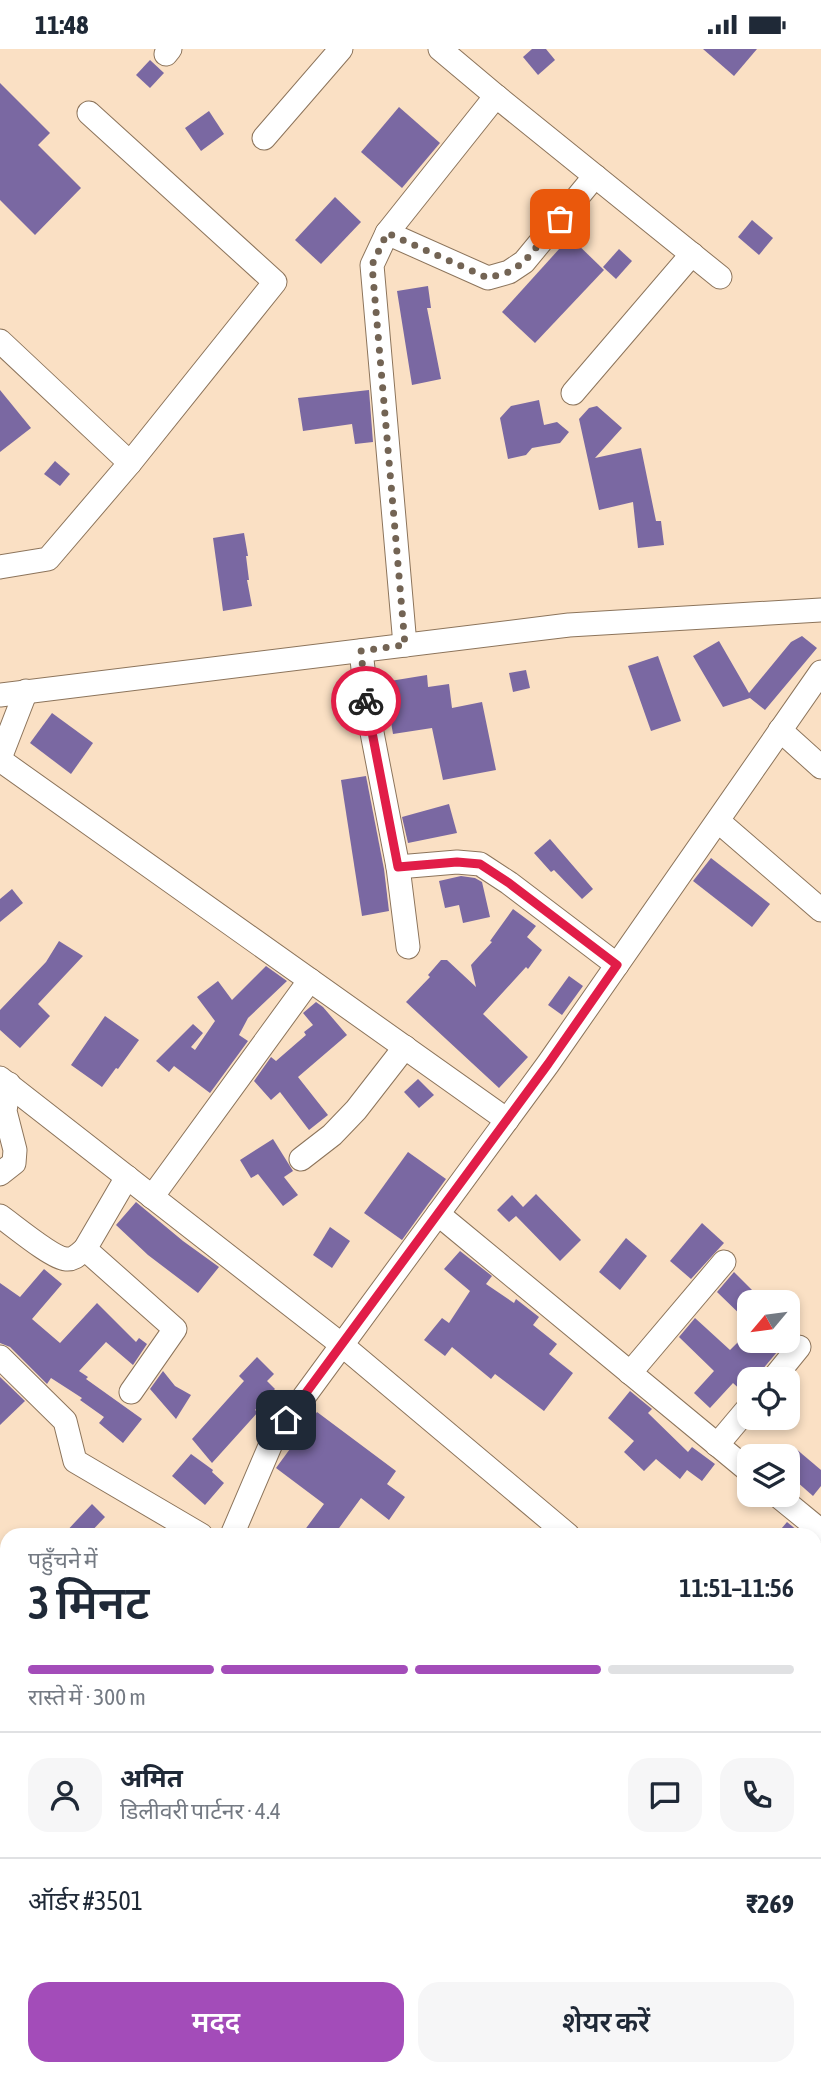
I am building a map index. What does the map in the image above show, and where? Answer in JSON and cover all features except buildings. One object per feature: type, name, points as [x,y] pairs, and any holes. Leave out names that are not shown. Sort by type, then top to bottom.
[{"type":"street","points":[[264,138],[341,49]]},
{"type":"street","points":[[440,49],[720,277]]},
{"type":"street","points":[[405,645],[372,265],[387,233],[496,96]]},
{"type":"street","points":[[0,567],[48,559],[130,463],[275,282],[89,113]]},
{"type":"street","points":[[387,233],[488,278],[499,275],[524,262],[596,176]]},
{"type":"street","points":[[573,393],[692,254]]},
{"type":"street","points":[[0,341],[130,463]]},
{"type":"street","points":[[0,695],[569,625],[821,610]]},
{"type":"street","points":[[361,651],[368,712],[398,867],[408,947]]},
{"type":"street","points":[[235,1528],[273,1439],[507,1119],[821,672]]},
{"type":"street","points":[[26,691],[0,759],[507,1119]]},
{"type":"street","points":[[780,730],[821,767]]},
{"type":"street","points":[[718,821],[821,910]]},
{"type":"street","points":[[398,867],[457,862],[480,864],[617,965]]},
{"type":"street","points":[[152,1197],[310,980]]},
{"type":"street","points":[[301,1159],[332,1135],[356,1110],[405,1048]]},
{"type":"street","points":[[0,1174],[14,1163],[16,1150],[5,1111],[4,1081]]},
{"type":"street","points":[[4,1081],[342,1345],[560,1528]]},
{"type":"street","points":[[0,1216],[57,1256],[68,1260],[85,1249],[127,1177]]},
{"type":"street","points":[[438,1214],[737,1461]]},
{"type":"street","points":[[85,1249],[175,1329],[131,1392]]},
{"type":"street","points":[[630,1373],[724,1262]]},
{"type":"street","points":[[783,1367],[794,1353]]},
{"type":"street","points":[[0,1357],[65,1421],[75,1461],[189,1528]]},
{"type":"street","points":[[717,1445],[737,1421]]},
{"type":"street","points":[[797,1507],[817,1519]]},
{"type":"way so far","points":[[366,701],[361,651],[405,645],[372,265],[387,233],[488,278],[509,272],[524,262],[560,219]]},
{"type":"route","points":[[286,1420],[548,1064],[617,965],[480,864],[457,862],[398,867],[366,701]]}]
